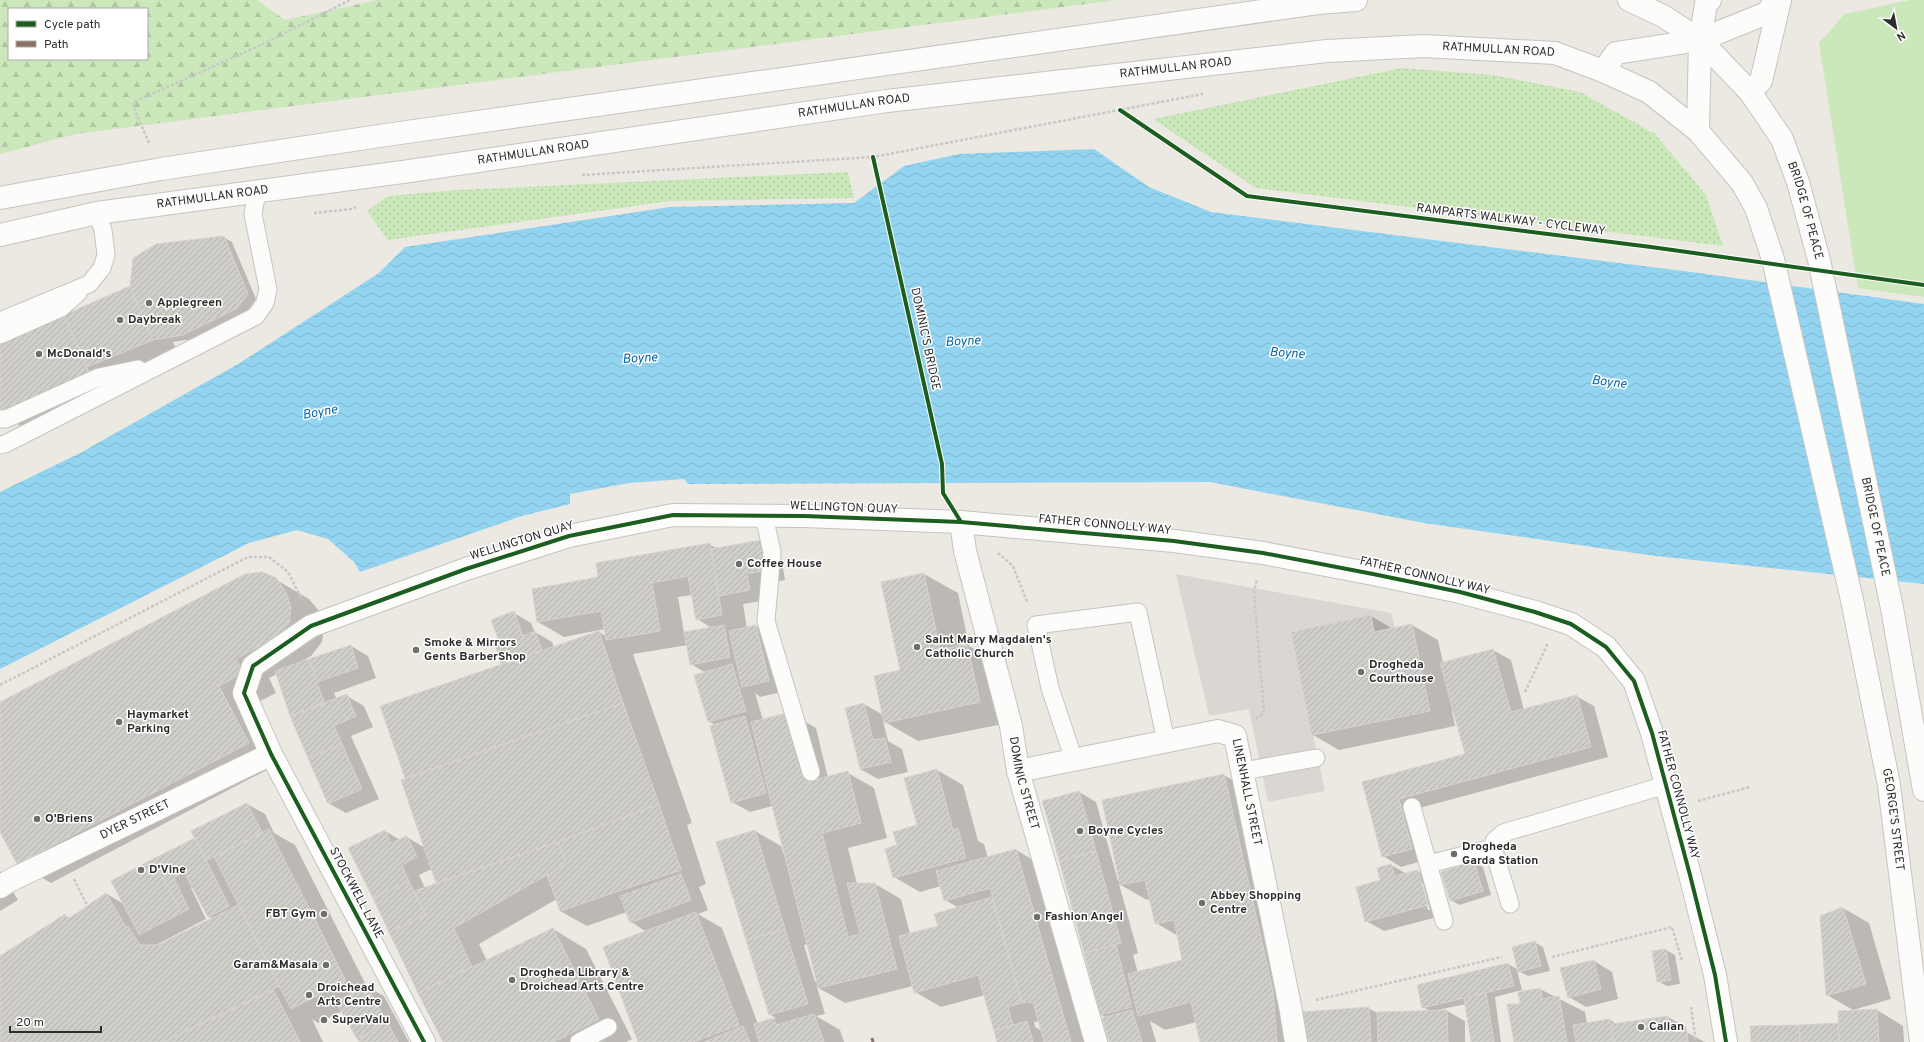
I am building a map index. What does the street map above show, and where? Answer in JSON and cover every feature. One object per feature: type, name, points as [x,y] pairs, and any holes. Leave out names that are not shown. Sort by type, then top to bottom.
[{"type":"main road","points":[[0,198],[154,170],[386,135],[1318,3],[1356,0]]},
{"type":"main road","name":"BRIDGE OF PEACE","points":[[1629,0],[1663,16],[1700,40],[1750,92],[1782,139],[1798,182],[1819,260],[1892,608],[1924,790]]},
{"type":"main road","points":[[1698,131],[1700,40],[1706,4],[1710,0]]},
{"type":"main road","points":[[1698,131],[1649,92],[1603,71],[1616,53],[1700,40],[1767,13],[1776,0]]},
{"type":"main road","points":[[1750,92],[1761,81],[1780,0]]},
{"type":"main road","name":"RATHMULLAN ROAD","points":[[0,235],[97,213],[257,192],[887,101],[1326,51],[1424,46],[1555,52],[1603,71]]},
{"type":"main road","name":"GEORGE'S STREET","points":[[1698,131],[1742,183],[1756,208],[1773,259],[1852,600],[1889,785],[1921,1042]]},
{"type":"main road","name":"WELLINGTON QUAY","points":[[271,754],[244,693],[253,666],[311,626],[466,569],[569,536],[673,515],[764,516],[961,522]]},
{"type":"main road","name":"FATHER CONNOLLY WAY","points":[[961,522],[1174,541],[1263,553],[1373,574],[1460,592],[1535,612],[1571,624],[1606,647],[1634,682],[1652,733],[1715,975],[1726,1042]]},
{"type":"main road","name":"DOMINIC STREET","points":[[961,522],[965,551],[1011,726],[1018,771],[1096,1042]]},
{"type":"main road","name":"LINENHALL STREET","points":[[1018,771],[1218,731],[1235,736],[1296,1042]]},
{"type":"main road","name":"DYER STREET","points":[[3,878],[271,754]]},
{"type":"main road","name":"STOCKWELL LANE","points":[[271,754],[424,1042]]},
{"type":"lane","points":[[0,445],[5,444],[256,316],[265,303],[268,289],[253,214],[257,192]]},
{"type":"lane","points":[[0,336],[60,308],[89,284],[102,268],[106,255],[103,230],[97,213]]},
{"type":"lane","points":[[0,321],[89,284]]},
{"type":"lane","points":[[0,419],[6,419],[99,377],[158,365]]},
{"type":"lane","points":[[764,516],[772,552],[766,621],[810,772]]},
{"type":"lane","points":[[1074,760],[1050,688],[1036,625],[1138,612],[1166,742]]},
{"type":"lane","points":[[1243,771],[1316,758]]},
{"type":"lane","points":[[1510,904],[1493,848],[1494,841],[1503,833],[1666,785]]},
{"type":"lane","points":[[1412,807],[1444,921]]},
{"type":"lane","points":[[1428,864],[1493,848]]},
{"type":"lane","points":[[580,1042],[608,1027]]},
{"type":"path","points":[[143,128],[132,106],[134,102],[263,44],[350,0]]},
{"type":"path","points":[[875,165],[874,157],[1120,110],[1127,114]]},
{"type":"path","points":[[996,552],[1013,566],[1036,625]]},
{"type":"path","points":[[1235,736],[1264,712],[1254,592],[1263,553]]},
{"type":"path","points":[[0,685],[248,557],[269,557],[288,572],[298,591],[311,626]]},
{"type":"path","points":[[1525,692],[1559,620]]},
{"type":"path","points":[[1672,808],[1750,787]]},
{"type":"path","points":[[1552,957],[1672,927],[1684,968]]},
{"type":"path","points":[[1290,1006],[1502,957]]},
{"type":"path","points":[[1690,1004],[1696,1042]]},
{"type":"green space","points":[[0,0],[257,0],[285,20],[378,0],[1117,0],[76,134],[0,154]]},
{"type":"green space","points":[[1910,0],[1924,0],[1924,297],[1858,288],[1819,43],[1845,14]]},
{"type":"green space","points":[[1402,68],[1493,75],[1580,92],[1655,134],[1706,195],[1723,246],[1256,188],[1153,119]]},
{"type":"green space","points":[[848,172],[854,198],[670,201],[388,240],[367,211],[388,196],[457,190]]},
{"type":"shaded area","points":[[1176,574],[1391,613],[1395,628],[1374,632],[1370,615],[1291,632],[1325,791],[1268,802],[1249,709],[1209,716]]},
{"type":"water","name":"Boyne","points":[[1094,149],[1149,187],[1211,212],[1691,272],[1924,304],[1924,584],[1656,556],[1424,523],[1210,482],[688,484],[684,479],[629,483],[570,494],[570,504],[522,516],[360,572],[354,562],[328,539],[297,530],[249,543],[0,669],[0,492],[82,452],[238,364],[379,273],[405,247],[670,207],[854,203],[904,166],[959,154]]},
{"type":"building","points":[[224,236],[248,294],[236,309],[183,335],[153,340],[130,286],[133,258],[156,244]]},
{"type":"building","points":[[130,286],[153,340],[87,367],[64,315]]},
{"type":"building","points":[[62,311],[89,372],[0,412],[0,339]]},
{"type":"building","points":[[762,540],[768,570],[747,574],[750,590],[719,596],[711,549]]},
{"type":"building","points":[[710,543],[722,615],[696,620],[688,576],[652,583],[660,631],[606,640],[601,611],[537,622],[532,589],[598,577],[596,563]]},
{"type":"building","name":"Haymarket Parking","points":[[263,572],[276,578],[286,592],[291,608],[289,623],[278,636],[236,659],[243,673],[219,686],[249,743],[17,864],[0,832],[0,702],[245,574]]},
{"type":"building","name":"Saint Mary Magdalen's Catholic Church","points":[[924,573],[940,650],[967,644],[980,702],[884,723],[874,676],[900,670],[881,582]]},
{"type":"building","points":[[514,611],[523,636],[535,631],[542,650],[501,664],[495,645],[500,644],[491,620]]},
{"type":"building","name":"Drogheda Courthouse","points":[[1371,615],[1374,632],[1412,624],[1430,711],[1312,735],[1291,632]]},
{"type":"building","points":[[724,625],[730,657],[690,665],[684,632]]},
{"type":"building","points":[[756,625],[769,681],[742,687],[729,631]]},
{"type":"building","points":[[599,631],[623,703],[405,778],[380,706]]},
{"type":"building","points":[[351,645],[358,668],[317,682],[309,659]]},
{"type":"building","points":[[1493,649],[1511,712],[1577,695],[1591,747],[1399,799],[1412,849],[1382,857],[1362,782],[1465,754],[1440,663]]},
{"type":"building","points":[[309,659],[325,704],[290,716],[275,671]]},
{"type":"building","points":[[732,664],[746,711],[708,722],[694,675]]},
{"type":"building","points":[[347,694],[356,716],[334,726],[342,744],[308,758],[290,716]]},
{"type":"building","points":[[623,703],[659,804],[558,842],[436,883],[401,780]]},
{"type":"building","points":[[864,703],[873,740],[885,738],[891,762],[860,769],[845,708]]},
{"type":"building","points":[[790,712],[807,782],[848,771],[861,823],[822,833],[848,937],[860,934],[847,883],[875,883],[897,969],[818,988],[751,722]]},
{"type":"building","points":[[745,716],[766,793],[731,803],[710,726]]},
{"type":"building","points":[[342,744],[362,789],[328,804],[308,758]]},
{"type":"building","points":[[937,769],[953,830],[958,828],[966,858],[893,878],[885,849],[897,845],[893,832],[917,825],[904,778]]},
{"type":"building","name":"Abbey Shopping Centre","points":[[1224,774],[1273,991],[1277,1042],[1200,1042],[1191,1002],[1138,1016],[1128,974],[1182,960],[1174,920],[1155,924],[1145,880],[1120,885],[1102,800]]},
{"type":"building","points":[[1079,791],[1096,851],[1060,861],[1042,801]]},
{"type":"building","points":[[247,803],[262,832],[206,861],[191,831]]},
{"type":"building","points":[[659,804],[681,870],[560,911],[547,875],[566,864],[558,842]]},
{"type":"building","points":[[269,829],[346,981],[291,1009],[214,857]]},
{"type":"building","points":[[385,830],[391,843],[407,836],[417,857],[402,865],[409,881],[373,898],[348,848]]},
{"type":"building","points":[[755,830],[785,929],[746,940],[716,842]]},
{"type":"building","points":[[195,838],[229,906],[208,917],[184,872],[174,878],[189,909],[181,913],[153,859]]},
{"type":"building","points":[[558,842],[566,864],[454,928],[472,967],[418,993],[389,932],[425,915],[414,891]]},
{"type":"building","points":[[1016,849],[1071,1042],[1044,1042],[1033,1002],[1022,1003],[990,888],[944,901],[936,871]]},
{"type":"building","points":[[1096,851],[1121,943],[1084,953],[1060,861]]},
{"type":"building","points":[[153,859],[181,913],[139,935],[111,881]]},
{"type":"building","points":[[1474,861],[1483,891],[1450,901],[1441,872]]},
{"type":"building","points":[[1391,864],[1395,876],[1418,870],[1428,905],[1365,922],[1356,887],[1380,880],[1377,868]]},
{"type":"building","points":[[681,874],[691,900],[630,923],[620,896]]},
{"type":"building","points":[[409,881],[425,915],[389,932],[373,898]]},
{"type":"building","points":[[106,893],[126,927],[128,926],[140,945],[158,945],[238,905],[279,986],[164,1042],[0,1042],[0,956],[65,914],[68,919]]},
{"type":"building","points":[[992,897],[1022,1003],[1008,1007],[1013,1025],[994,1031],[978,975],[914,993],[899,936],[938,926],[934,914]]},
{"type":"building","points":[[1843,907],[1866,984],[1826,996],[1820,916]]},
{"type":"building","points":[[696,912],[739,1025],[693,1042],[638,1042],[603,947]]},
{"type":"building","name":"Drogheda Library & Droichead Arts Centre","points":[[553,928],[599,1019],[554,1042],[443,1042],[418,993]]},
{"type":"building","points":[[785,929],[808,1004],[769,1015],[746,940]]},
{"type":"building","points":[[1535,941],[1541,966],[1518,972],[1512,947]]},
{"type":"building","points":[[1116,945],[1132,1007],[1100,1015],[1084,953]]},
{"type":"building","points":[[1666,949],[1671,980],[1657,982],[1652,951]]},
{"type":"building","points":[[1594,960],[1601,989],[1568,998],[1560,968]]},
{"type":"building","points":[[1508,963],[1514,986],[1422,1008],[1417,985]]},
{"type":"building","points":[[366,985],[387,1022],[357,1039],[336,1002]]},
{"type":"building","points":[[1541,988],[1542,999],[1559,996],[1567,1042],[1514,1042],[1507,1004],[1520,1004],[1518,992]]},
{"type":"building","points":[[273,989],[300,1042],[164,1042],[215,1016],[216,1018]]},
{"type":"building","points":[[1486,992],[1494,1042],[1471,1042],[1464,998]]},
{"type":"building","points":[[1369,1007],[1371,1042],[1304,1042],[1302,1012]]},
{"type":"building","points":[[1877,1009],[1879,1042],[1839,1042],[1838,1011]]},
{"type":"building","points":[[1132,1010],[1142,1042],[1109,1042],[1102,1018]]},
{"type":"building","points":[[1447,1010],[1448,1042],[1378,1042],[1377,1012]]},
{"type":"building","points":[[814,1014],[824,1042],[759,1042],[754,1024],[774,1018],[776,1025]]},
{"type":"building","name":"Callan","points":[[1668,1016],[1670,1032],[1687,1031],[1688,1042],[1614,1042],[1612,1024]]},
{"type":"building","points":[[1610,1019],[1613,1042],[1576,1042],[1573,1025]]},
{"type":"building","points":[[1027,1021],[1033,1042],[997,1042],[994,1031]]},
{"type":"building","points":[[387,1022],[398,1042],[359,1042],[357,1039]]},
{"type":"building","points":[[1838,1023],[1839,1042],[1800,1042],[1799,1025]]},
{"type":"building","points":[[1799,1025],[1800,1042],[1751,1042],[1750,1026]]},
{"type":"building","points":[[743,1026],[750,1042],[704,1042]]},
{"type":"marked path","points":[[872,1038],[873,1042]]},
{"type":"cycle path","name":"RAMPARTS WALKWAY - CYCLEWAY","points":[[1120,110],[1247,196],[1651,247],[1924,285]]},
{"type":"cycle path","name":"DOMINIC'S BRIDGE","points":[[873,157],[942,464],[943,493],[961,522]]},
{"type":"cycle path","points":[[424,1042],[271,754],[244,693],[253,666],[311,626],[466,569],[569,536],[673,515],[804,516],[961,522],[1174,541],[1263,553],[1460,592],[1535,612],[1571,624],[1606,647],[1634,681],[1652,733],[1690,875],[1715,975],[1726,1042]]},
{"type":"place","name":"Applegreen","points":[[149,303]]},
{"type":"place","name":"Daybreak","points":[[120,320]]},
{"type":"place","name":"McDonald's","points":[[39,354]]},
{"type":"place","name":"Coffee House","points":[[739,564]]},
{"type":"place","name":"Saint Mary Magdalen's Catholic Church","points":[[917,647]]},
{"type":"place","name":"Smoke & Mirrors Gents BarberShop","points":[[416,650]]},
{"type":"place","name":"Drogheda Courthouse","points":[[1361,672]]},
{"type":"place","name":"Haymarket Parking","points":[[119,722]]},
{"type":"place","name":"O'Briens","points":[[37,819]]},
{"type":"place","name":"Boyne Cycles","points":[[1080,831]]},
{"type":"place","name":"Drogheda Garda Station","points":[[1454,854]]},
{"type":"place","name":"D'Vine","points":[[141,870]]},
{"type":"place","name":"Abbey Shopping Centre","points":[[1202,903]]},
{"type":"place","name":"FBT Gym","points":[[324,914]]},
{"type":"place","name":"Fashion Angel","points":[[1037,917]]},
{"type":"place","name":"Garam&Masala","points":[[326,965]]},
{"type":"place","name":"Drogheda Library & Droichead Arts Centre","points":[[512,980]]},
{"type":"place","name":"Droichead Arts Centre","points":[[309,995]]},
{"type":"place","name":"SuperValu","points":[[324,1020]]},
{"type":"place","name":"Callan","points":[[1641,1027]]}]
